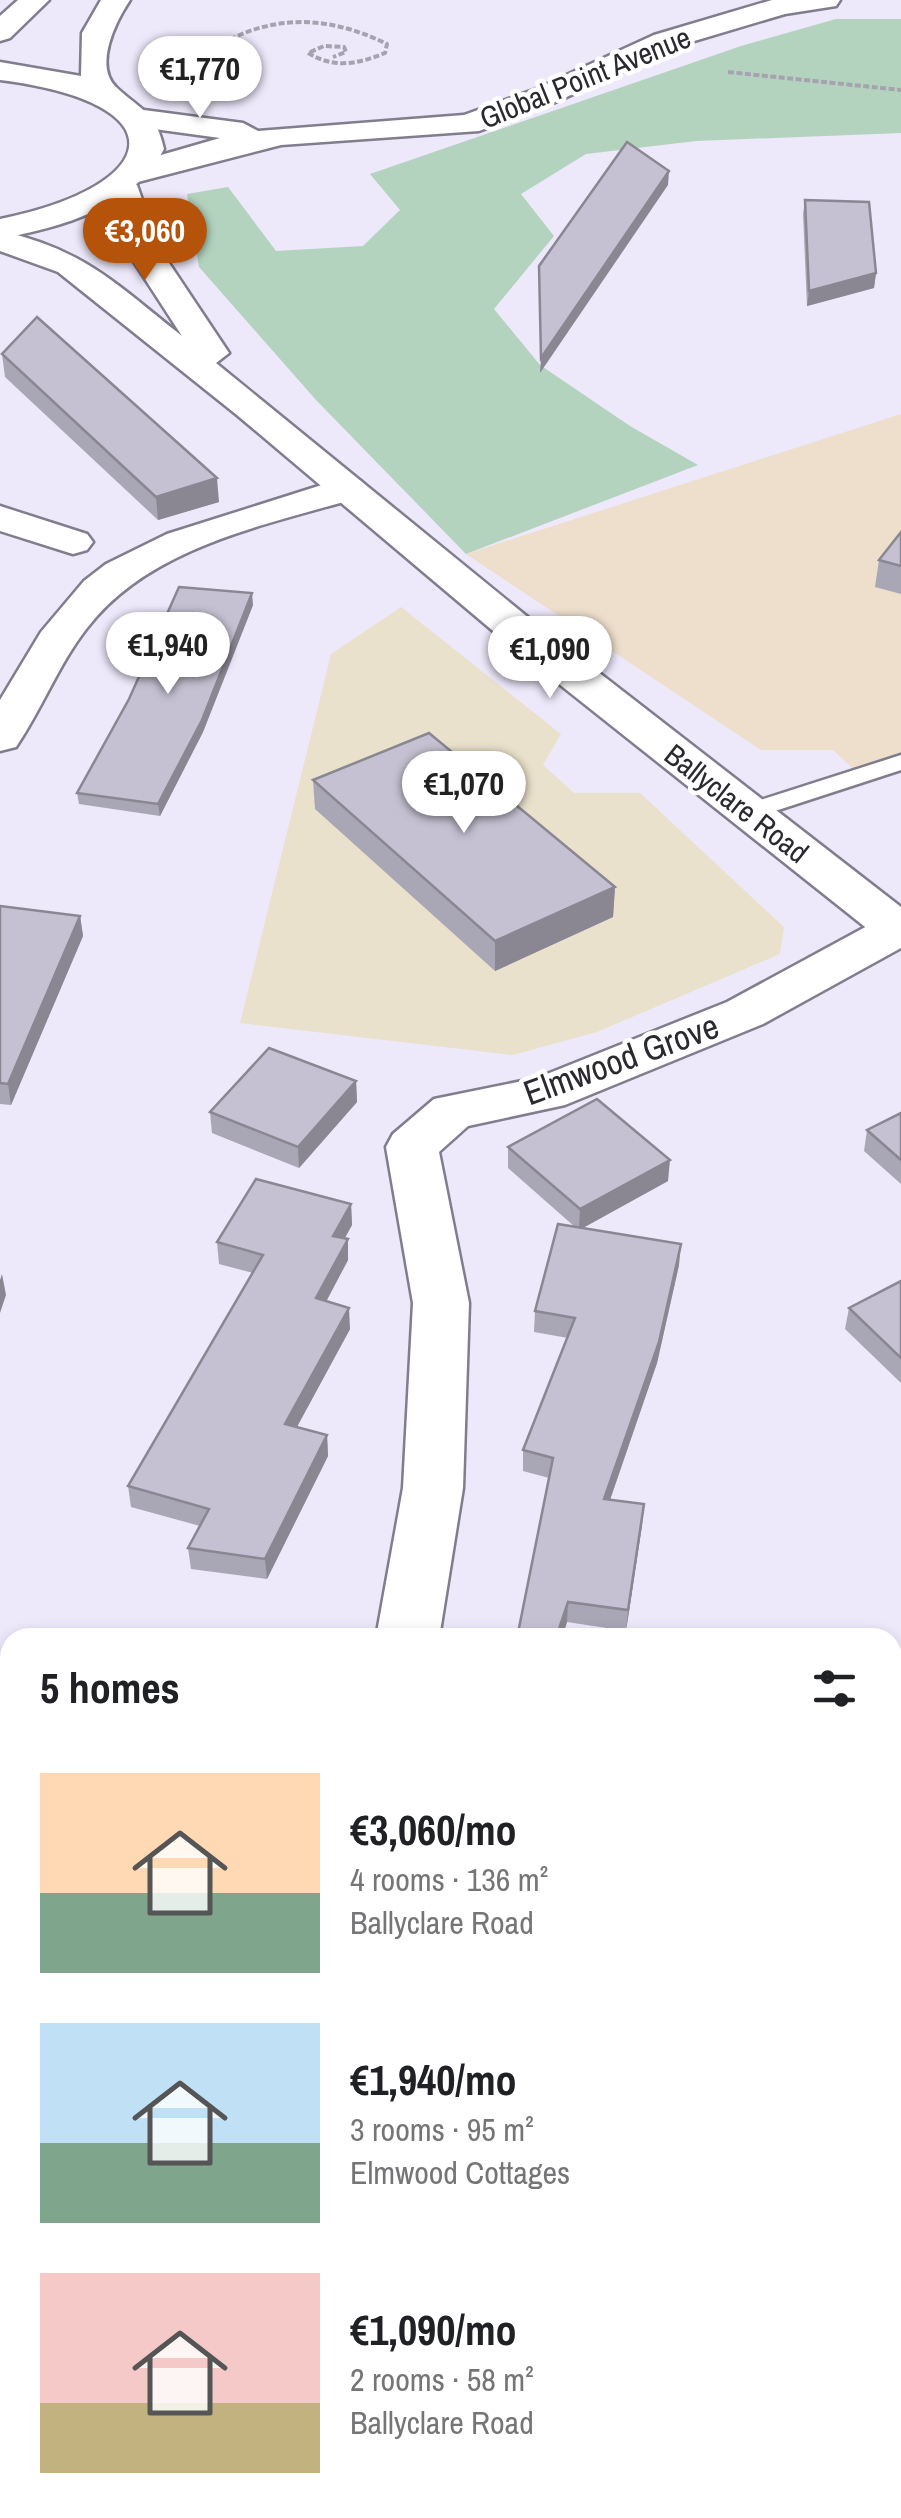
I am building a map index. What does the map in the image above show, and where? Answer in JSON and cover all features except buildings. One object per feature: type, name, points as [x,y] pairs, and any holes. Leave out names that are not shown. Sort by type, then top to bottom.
[{"type":"main road","points":[[0,32],[35,0]]},
{"type":"main road","points":[[100,92],[92,42],[100,18],[116,0]]},
{"type":"main road","name":"Global Point Avenue","points":[[0,229],[64,214],[128,179],[220,148],[281,136],[468,124],[547,96],[664,41],[782,6],[826,0]]},
{"type":"main road","points":[[0,71],[100,92],[136,118],[146,140],[143,160],[128,179]]},
{"type":"main road","name":"Global Point Avenue","points":[[136,118],[281,136]]},
{"type":"main road","name":"Ballyclare Road","points":[[128,179],[142,248],[178,309],[250,407]]},
{"type":"main road","name":"Ballyclare Road","points":[[0,241],[32,248],[70,265],[900,930]]},
{"type":"main road","points":[[0,737],[72,618],[99,588],[138,562],[191,540],[347,489]]},
{"type":"main road","points":[[0,518],[72,542]]},
{"type":"main road","name":"Elmwood Grove","points":[[410,1628],[433,1488],[442,1303],[412,1147],[452,1112],[547,1093],[745,1013],[900,930]]},
{"type":"lane","points":[[748,812],[901,762]]},
{"type":"path","points":[[197,86],[201,56],[244,27],[308,19],[365,31],[386,44],[386,53],[348,65],[322,62],[308,52],[324,46],[344,46],[346,52],[333,57]]},
{"type":"path","points":[[728,72],[901,90]]},
{"type":"shaded area","points":[[901,414],[901,762],[862,777],[833,750],[761,750],[466,554]]},
{"type":"shaded area","points":[[401,607],[561,734],[543,765],[574,793],[640,793],[784,927],[780,954],[597,1032],[513,1055],[240,1023],[331,654]]},
{"type":"green space","points":[[836,19],[901,19],[901,133],[696,141],[586,154],[521,194],[554,236],[494,309],[540,365],[630,426],[698,465],[466,554],[316,400],[199,267],[187,194],[228,187],[276,251],[363,246],[400,210],[370,174],[741,46]]}]
